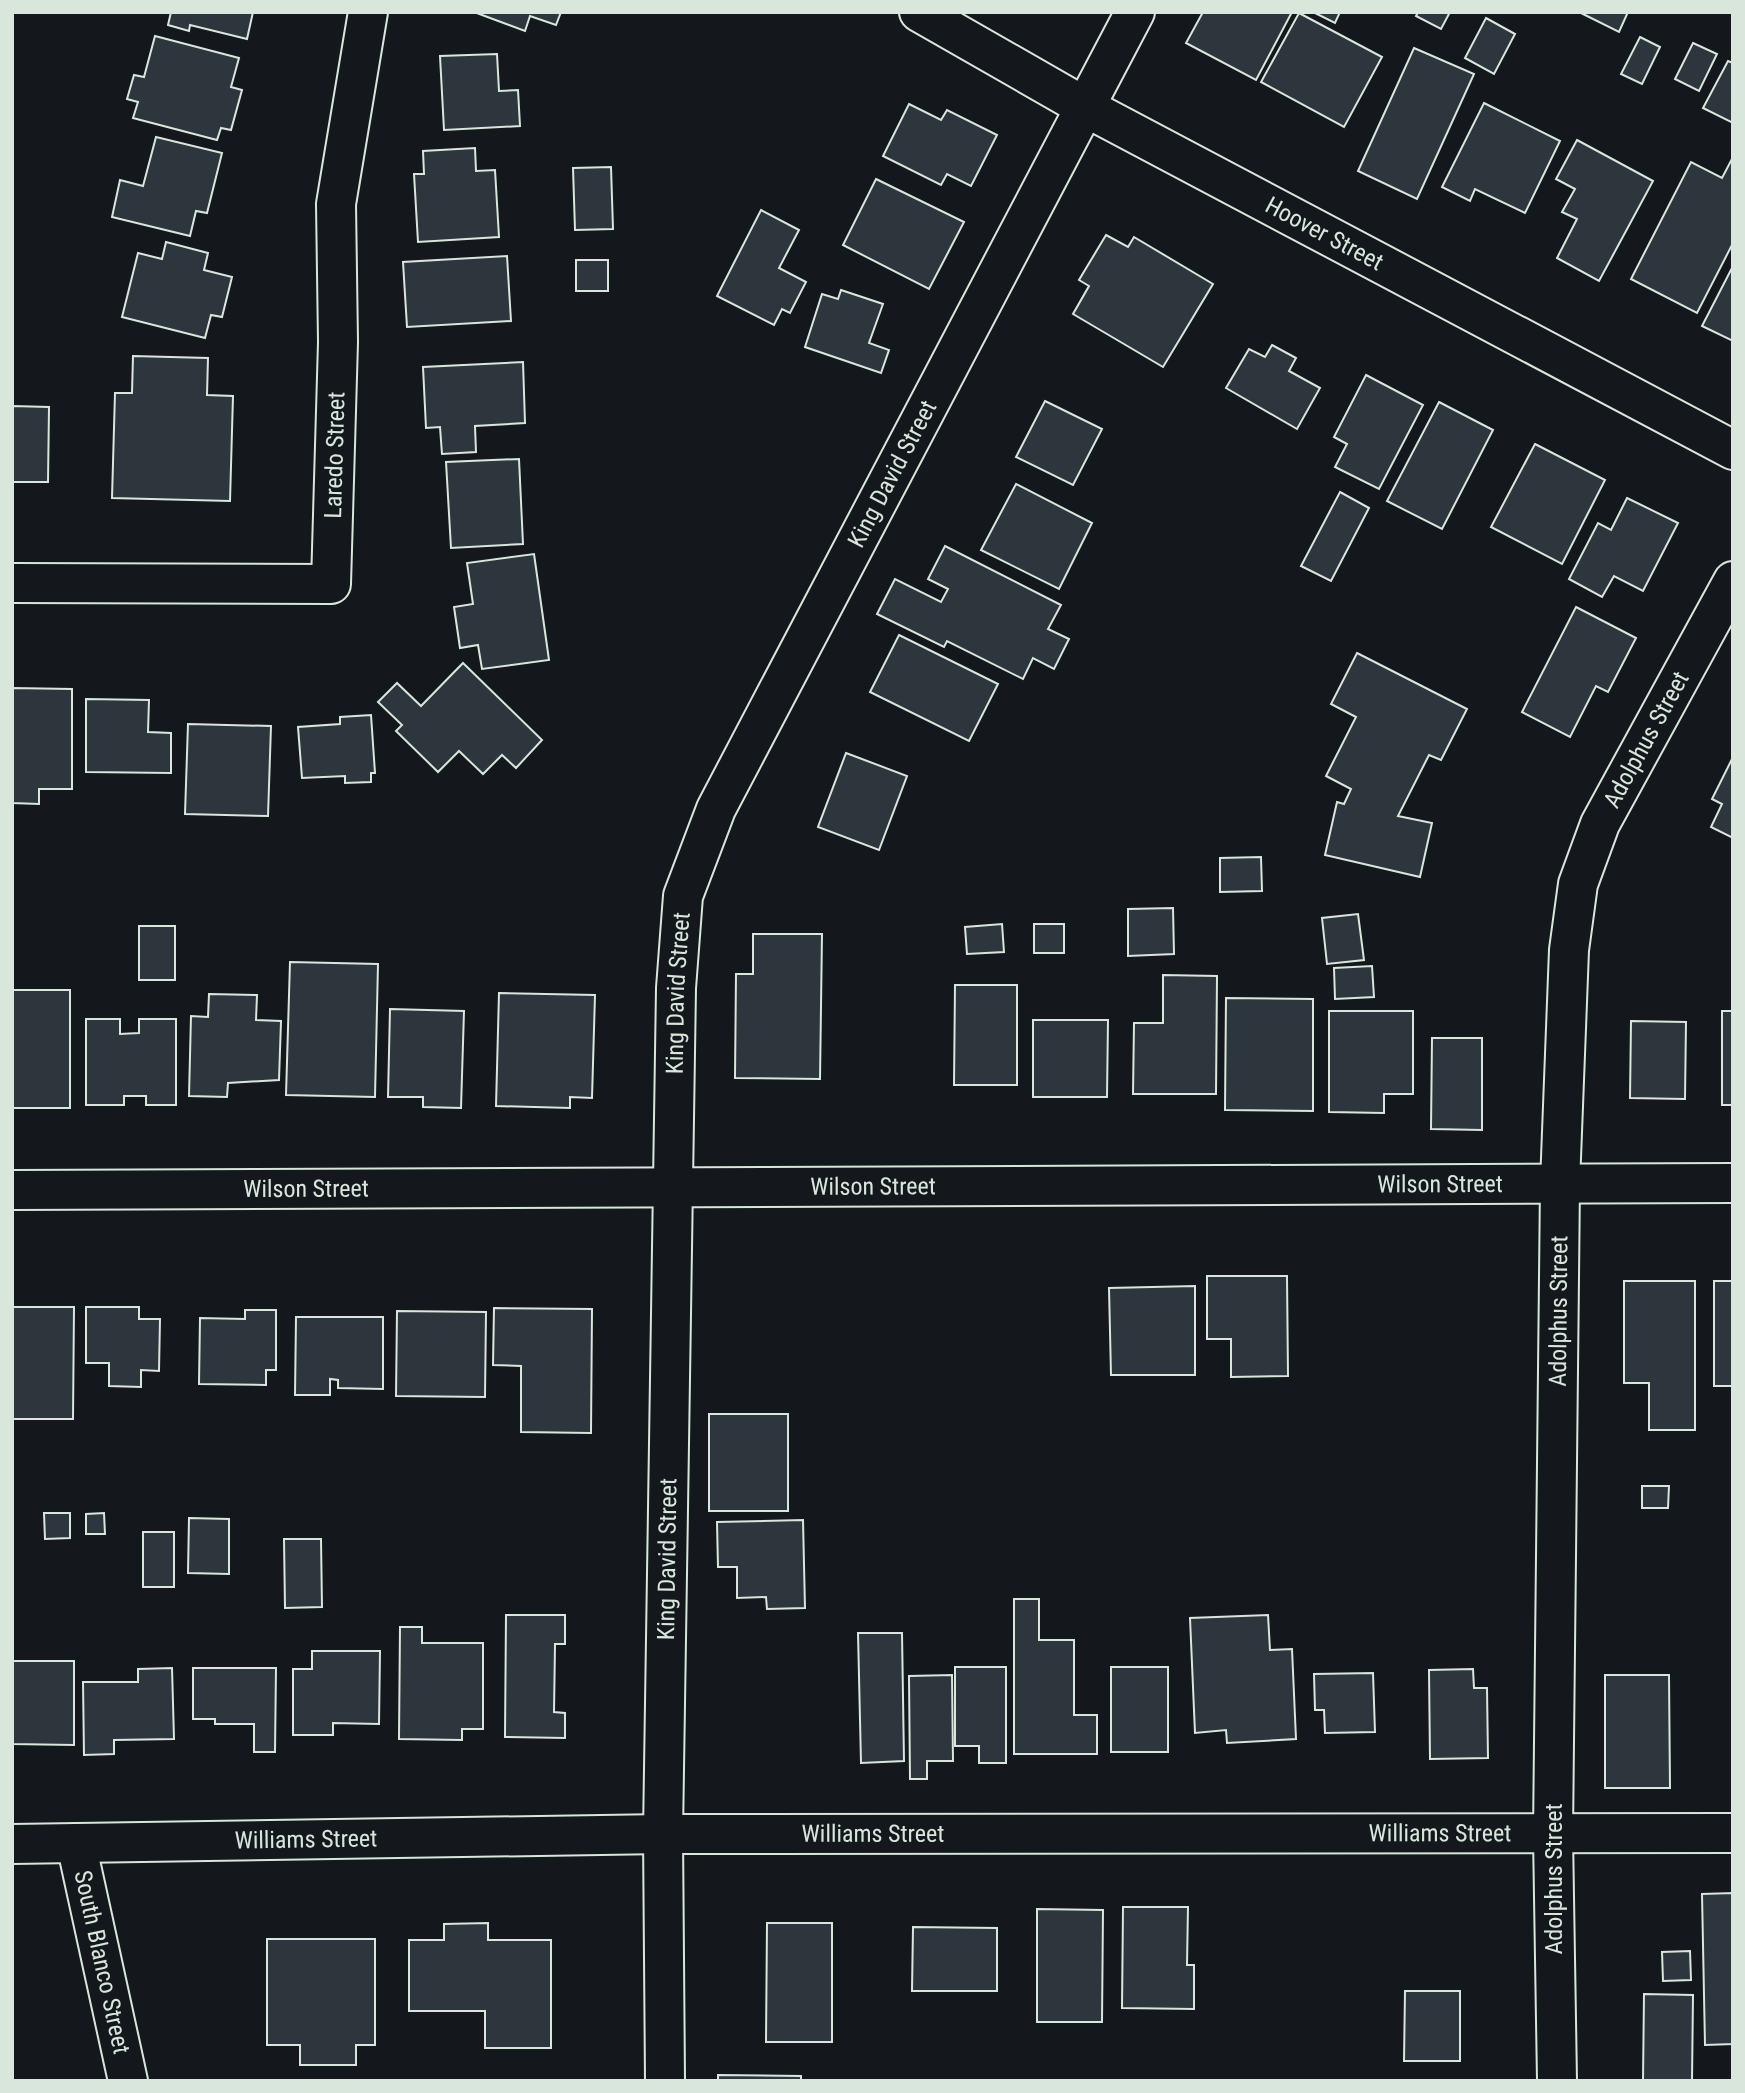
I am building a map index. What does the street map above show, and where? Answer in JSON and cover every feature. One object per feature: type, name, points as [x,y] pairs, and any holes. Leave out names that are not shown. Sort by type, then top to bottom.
[{"type":"street","name":"Laredo Street","points":[[12,583],[331,584],[338,342],[336,204],[368,12]]},
{"type":"street","name":"Hoover Street","points":[[919,12],[1085,107],[1733,450]]},
{"type":"street","name":"King David Street","points":[[665,2081],[663,1834],[671,1186],[676,988],[683,896],[716,809],[1135,12]]},
{"type":"street","name":"Adolphus Street","points":[[1557,2081],[1553,1835],[1560,1184],[1569,950],[1578,884],[1600,824],[1733,581]]},
{"type":"street","name":"Wilson Street","points":[[12,1190],[1733,1183]]},
{"type":"street","name":"Williams Street","points":[[12,1844],[663,1834],[1733,1833]]},
{"type":"street","name":"South Blanco Street","points":[[76,1843],[128,2081]]},
{"type":"building","points":[[171,12],[253,12],[247,39],[190,25],[189,31],[168,25]]},
{"type":"building","points":[[474,12],[561,12],[556,25],[530,16],[525,31]]},
{"type":"building","points":[[1203,12],[1292,12],[1256,80],[1186,43]]},
{"type":"building","points":[[1313,12],[1340,12],[1335,23]]},
{"type":"building","points":[[1418,12],[1450,12],[1441,29],[1416,16]]},
{"type":"building","points":[[1579,12],[1628,12],[1619,32]]},
{"type":"building","points":[[1299,13],[1382,57],[1344,127],[1261,82]]},
{"type":"building","points":[[1486,18],[1515,34],[1494,74],[1465,58]]},
{"type":"building","points":[[155,36],[239,58],[231,87],[242,90],[231,130],[221,128],[217,140],[133,118],[138,102],[127,99],[134,75],[144,77]]},
{"type":"building","points":[[1640,37],[1660,47],[1642,84],[1621,74]]},
{"type":"building","points":[[1693,43],[1717,54],[1699,91],[1675,79]]},
{"type":"building","points":[[1414,48],[1474,74],[1417,199],[1358,171]]},
{"type":"building","points":[[497,54],[499,91],[518,90],[520,126],[444,130],[440,56]]},
{"type":"building","points":[[1728,61],[1733,63],[1733,123],[1703,108]]},
{"type":"building","points":[[1484,103],[1560,141],[1525,213],[1475,189],[1470,201],[1442,187]]},
{"type":"building","points":[[909,104],[941,120],[947,110],[997,135],[971,186],[947,174],[941,185],[883,156]]},
{"type":"building","points":[[156,137],[222,153],[207,213],[196,211],[190,236],[112,217],[120,180],[143,186]]},
{"type":"building","points":[[1577,140],[1653,181],[1599,281],[1557,258],[1577,219],[1562,212],[1575,189],[1556,179]]},
{"type":"building","points":[[475,148],[476,171],[495,170],[499,237],[418,242],[414,174],[424,174],[423,151]]},
{"type":"building","points":[[1733,157],[1733,243],[1697,313],[1631,279],[1691,162],[1722,178]]},
{"type":"building","points":[[611,167],[613,229],[575,230],[573,168]]},
{"type":"building","points":[[876,179],[964,222],[929,289],[843,245]]},
{"type":"building","points":[[761,210],[799,230],[779,268],[806,282],[790,313],[782,309],[774,325],[717,296]]},
{"type":"building","points":[[1106,235],[1128,247],[1134,237],[1213,284],[1163,367],[1073,314],[1089,286],[1079,280]]},
{"type":"building","points":[[166,242],[208,253],[204,270],[232,277],[222,317],[211,315],[205,338],[122,317],[138,253],[162,259]]},
{"type":"building","points":[[507,256],[511,321],[407,327],[403,262]]},
{"type":"building","points":[[576,260],[608,260],[608,291],[576,291]]},
{"type":"building","points":[[1733,266],[1733,341],[1702,326]]},
{"type":"building","points":[[841,290],[883,304],[869,343],[889,350],[881,373],[805,347],[822,294],[838,299]]},
{"type":"building","points":[[1272,345],[1296,358],[1289,371],[1320,388],[1297,429],[1226,388],[1249,349],[1265,357]]},
{"type":"building","points":[[133,356],[208,358],[207,395],[233,396],[230,501],[112,498],[115,393],[132,393]]},
{"type":"building","points":[[523,362],[525,423],[475,426],[476,452],[442,454],[440,427],[426,428],[423,367]]},
{"type":"building","points":[[1366,375],[1423,405],[1379,489],[1335,467],[1347,444],[1334,437]]},
{"type":"building","points":[[1045,401],[1102,429],[1073,485],[1016,457]]},
{"type":"building","points":[[1439,402],[1493,430],[1442,529],[1387,501]]},
{"type":"building","points":[[12,406],[49,407],[48,482],[12,482]]},
{"type":"building","points":[[1535,444],[1605,480],[1562,564],[1491,527]]},
{"type":"building","points":[[519,459],[523,544],[451,548],[446,462]]},
{"type":"building","points":[[1016,484],[1092,523],[1059,589],[981,550]]},
{"type":"building","points":[[1340,492],[1369,508],[1331,581],[1301,566]]},
{"type":"building","points":[[1627,498],[1678,523],[1643,591],[1614,576],[1602,597],[1569,579],[1598,523],[1611,530]]},
{"type":"building","points":[[945,546],[1061,605],[1048,629],[1069,639],[1054,669],[1033,658],[1023,679],[947,641],[944,647],[877,614],[895,579],[941,602],[948,589],[928,579]]},
{"type":"building","points":[[534,554],[549,660],[482,669],[478,645],[460,648],[454,607],[473,604],[467,563]]},
{"type":"building","points":[[1576,607],[1636,638],[1608,692],[1596,686],[1570,737],[1522,712]]},
{"type":"building","points":[[899,635],[998,684],[969,741],[870,692]]},
{"type":"building","points":[[1357,653],[1467,709],[1441,760],[1429,755],[1398,816],[1432,823],[1420,877],[1325,855],[1337,802],[1344,804],[1351,789],[1326,776],[1356,717],[1331,704]]},
{"type":"building","points":[[463,663],[542,740],[516,768],[502,755],[483,774],[459,751],[438,772],[396,731],[402,725],[378,702],[397,683],[421,706]]},
{"type":"building","points":[[12,688],[72,689],[72,789],[39,789],[39,804],[12,803]]},
{"type":"building","points":[[86,699],[149,700],[148,732],[171,733],[171,773],[86,772]]},
{"type":"building","points":[[371,715],[375,773],[371,773],[371,782],[345,783],[345,776],[302,778],[298,727],[340,724],[340,717]]},
{"type":"building","points":[[188,724],[271,726],[268,816],[185,814]]},
{"type":"building","points":[[846,753],[907,776],[879,850],[818,827]]},
{"type":"building","points":[[1733,757],[1733,838],[1711,827],[1722,804],[1712,799]]},
{"type":"building","points":[[1261,857],[1262,891],[1220,892],[1220,858]]},
{"type":"building","points":[[1173,908],[1174,954],[1128,956],[1128,909]]},
{"type":"building","points":[[1358,914],[1364,960],[1327,964],[1322,918]]},
{"type":"building","points":[[1002,924],[1004,952],[967,954],[965,927]]},
{"type":"building","points":[[1034,924],[1064,924],[1064,953],[1034,953]]},
{"type":"building","points":[[139,926],[175,926],[175,980],[139,980]]},
{"type":"building","points":[[753,934],[822,934],[820,1079],[735,1078],[736,974],[753,974]]},
{"type":"building","points":[[290,962],[378,964],[375,1097],[286,1095]]},
{"type":"building","points":[[1372,966],[1374,997],[1335,999],[1334,968]]},
{"type":"building","points":[[1163,975],[1217,976],[1216,1094],[1133,1094],[1134,1023],[1163,1023]]},
{"type":"building","points":[[955,985],[1017,985],[1017,1085],[954,1085]]},
{"type":"building","points":[[12,990],[70,990],[70,1108],[12,1108]]},
{"type":"building","points":[[499,993],[595,995],[592,1098],[570,1097],[570,1108],[496,1106]]},
{"type":"building","points":[[209,994],[257,995],[256,1020],[281,1021],[279,1080],[228,1083],[227,1097],[189,1096],[191,1016],[208,1017]]},
{"type":"building","points":[[1226,998],[1313,999],[1313,1111],[1225,1110]]},
{"type":"building","points":[[390,1009],[464,1011],[461,1108],[423,1107],[423,1097],[388,1097]]},
{"type":"building","points":[[1329,1011],[1413,1011],[1413,1094],[1384,1094],[1384,1113],[1329,1112]]},
{"type":"building","points":[[1722,1011],[1733,1011],[1733,1105],[1722,1105]]},
{"type":"building","points":[[86,1019],[120,1019],[120,1034],[139,1033],[139,1019],[176,1019],[176,1105],[146,1105],[146,1096],[124,1096],[124,1105],[86,1105]]},
{"type":"building","points":[[1033,1020],[1108,1020],[1107,1097],[1033,1097]]},
{"type":"building","points":[[1631,1021],[1686,1022],[1685,1099],[1630,1098]]},
{"type":"building","points":[[1432,1038],[1482,1038],[1482,1130],[1431,1129]]},
{"type":"building","points":[[1207,1276],[1287,1276],[1288,1376],[1231,1377],[1231,1339],[1207,1339]]},
{"type":"building","points":[[1624,1281],[1695,1281],[1695,1430],[1649,1430],[1649,1383],[1624,1383]]},
{"type":"building","points":[[1714,1281],[1733,1281],[1733,1386],[1714,1386]]},
{"type":"building","points":[[1195,1286],[1195,1375],[1111,1375],[1109,1288]]},
{"type":"building","points":[[12,1307],[74,1307],[73,1419],[12,1419]]},
{"type":"building","points":[[86,1307],[139,1307],[139,1319],[160,1319],[159,1371],[141,1370],[141,1387],[109,1386],[109,1363],[86,1363]]},
{"type":"building","points":[[494,1308],[592,1309],[591,1433],[521,1432],[521,1366],[493,1365]]},
{"type":"building","points":[[245,1310],[276,1310],[276,1370],[266,1370],[266,1385],[199,1384],[200,1318],[245,1319]]},
{"type":"building","points":[[397,1311],[486,1312],[485,1397],[396,1396]]},
{"type":"building","points":[[296,1317],[383,1317],[383,1389],[338,1388],[338,1380],[330,1379],[330,1395],[295,1395]]},
{"type":"building","points":[[709,1414],[788,1414],[788,1511],[709,1511]]},
{"type":"building","points":[[1642,1486],[1669,1486],[1668,1508],[1642,1508]]},
{"type":"building","points":[[44,1513],[70,1513],[70,1538],[45,1539]]},
{"type":"building","points":[[104,1513],[105,1534],[86,1534],[86,1514]]},
{"type":"building","points":[[189,1518],[229,1519],[229,1574],[188,1573]]},
{"type":"building","points":[[803,1520],[805,1608],[767,1609],[766,1597],[737,1598],[737,1567],[718,1567],[717,1522]]},
{"type":"building","points":[[143,1532],[174,1532],[174,1587],[143,1587]]},
{"type":"building","points":[[284,1539],[321,1539],[322,1607],[285,1608]]},
{"type":"building","points":[[1014,1599],[1039,1599],[1039,1640],[1074,1640],[1074,1715],[1097,1715],[1097,1754],[1014,1754]]},
{"type":"building","points":[[506,1615],[565,1615],[565,1644],[555,1644],[554,1712],[565,1713],[565,1738],[505,1737]]},
{"type":"building","points":[[1268,1615],[1270,1650],[1292,1649],[1296,1739],[1227,1743],[1226,1730],[1195,1733],[1190,1618]]},
{"type":"building","points":[[400,1627],[422,1627],[422,1643],[483,1643],[483,1729],[462,1729],[462,1740],[399,1739]]},
{"type":"building","points":[[858,1633],[902,1633],[904,1761],[861,1763]]},
{"type":"building","points":[[312,1651],[380,1651],[379,1724],[333,1723],[333,1735],[293,1735],[293,1669],[312,1669]]},
{"type":"building","points":[[12,1661],[74,1661],[74,1745],[12,1744]]},
{"type":"building","points":[[955,1667],[1006,1667],[1006,1763],[979,1763],[979,1746],[955,1746]]},
{"type":"building","points":[[1111,1667],[1168,1667],[1168,1752],[1111,1752]]},
{"type":"building","points":[[172,1668],[174,1739],[114,1740],[114,1754],[84,1755],[83,1682],[138,1682],[138,1669]]},
{"type":"building","points":[[193,1668],[276,1668],[275,1752],[254,1752],[254,1724],[215,1724],[215,1719],[193,1719]]},
{"type":"building","points":[[1473,1669],[1474,1688],[1487,1688],[1488,1758],[1430,1759],[1429,1670]]},
{"type":"building","points":[[1373,1673],[1375,1732],[1325,1733],[1324,1710],[1315,1710],[1314,1674]]},
{"type":"building","points":[[952,1675],[953,1761],[927,1761],[927,1779],[910,1779],[909,1676]]},
{"type":"building","points":[[1605,1675],[1669,1675],[1670,1788],[1605,1788]]},
{"type":"building","points":[[1733,1893],[1733,2044],[1705,2045],[1702,1894]]},
{"type":"building","points":[[1123,1907],[1188,1907],[1187,1965],[1194,1965],[1194,2009],[1122,2008]]},
{"type":"building","points":[[1037,1909],[1103,1910],[1102,2022],[1037,2022]]},
{"type":"building","points":[[488,1923],[488,1940],[551,1940],[551,2048],[485,2048],[485,2011],[409,2011],[409,1940],[444,1940],[444,1924]]},
{"type":"building","points":[[767,1923],[832,1923],[832,2042],[766,2042]]},
{"type":"building","points":[[913,1927],[997,1928],[997,1991],[912,1991]]},
{"type":"building","points":[[267,1939],[375,1939],[375,2045],[356,2045],[356,2065],[300,2065],[300,2045],[267,2045]]},
{"type":"building","points":[[1690,1951],[1691,1980],[1663,1981],[1662,1952]]},
{"type":"building","points":[[1405,1991],[1460,1991],[1460,2061],[1404,2061]]},
{"type":"building","points":[[1644,1994],[1693,1995],[1692,2081],[1643,2081]]},
{"type":"building","points":[[718,2075],[801,2076],[801,2081],[718,2081]]}]
